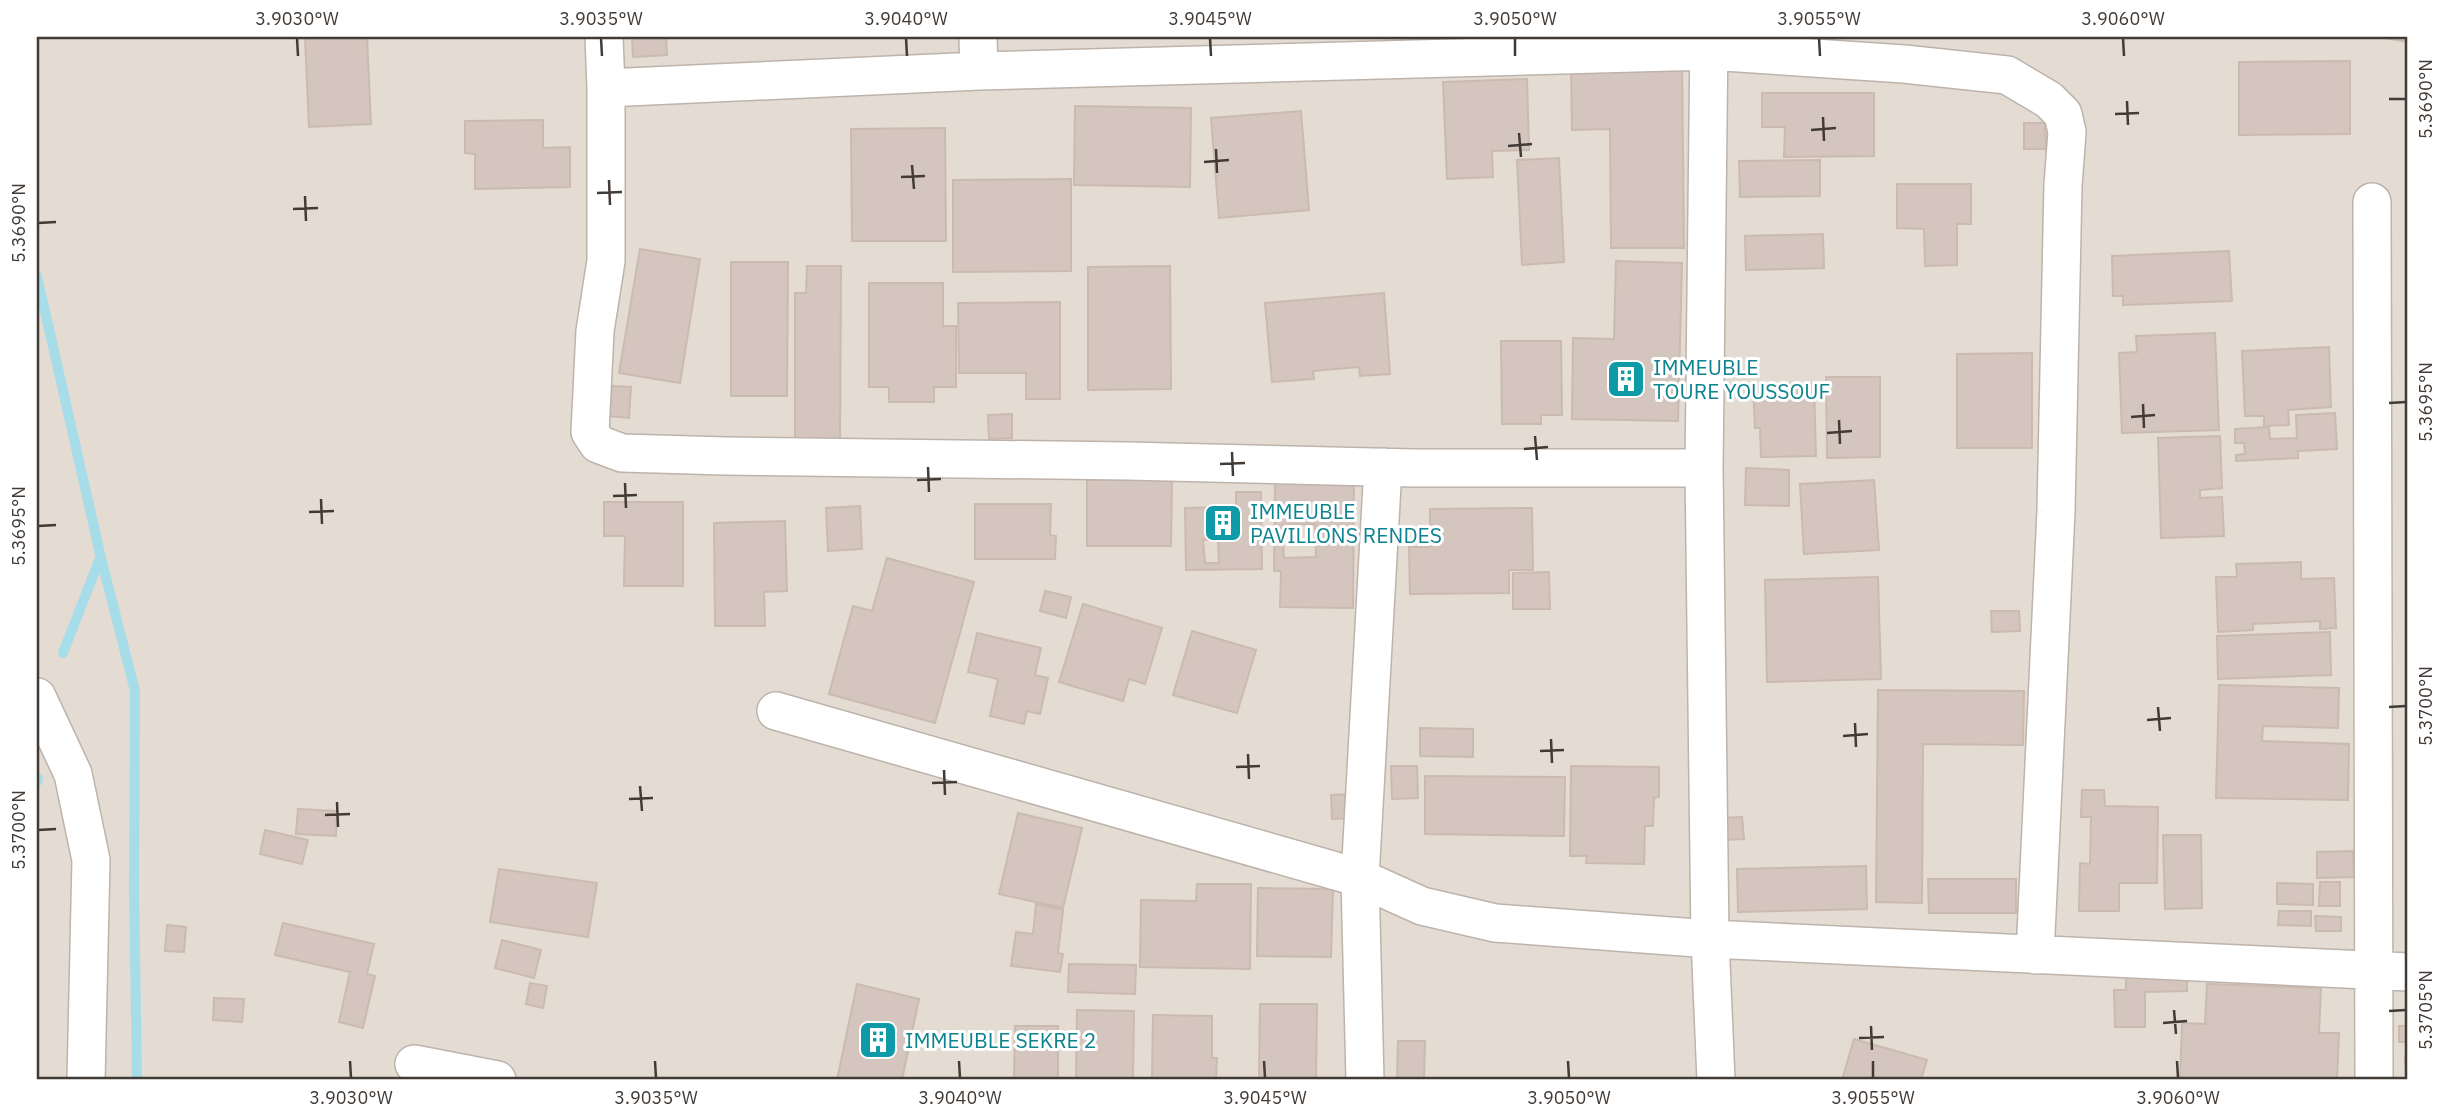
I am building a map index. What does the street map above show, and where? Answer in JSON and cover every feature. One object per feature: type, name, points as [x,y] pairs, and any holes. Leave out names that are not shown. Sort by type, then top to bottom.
[{"type":"street","points":[[604,37],[606,261],[595,331],[590,432],[597,444],[622,453],[725,456],[1383,467],[1704,468]]},
{"type":"street","points":[[606,88],[979,54],[1709,44],[2007,75],[2049,100],[2063,114],[2067,132],[2062,225],[2056,510],[2035,955]]},
{"type":"street","points":[[1709,44],[1704,468],[1710,939],[1716,1080]]},
{"type":"street","points":[[2372,202],[2391,972],[2374,1080]]},
{"type":"street","points":[[1365,1080],[1360,878],[1383,467]]},
{"type":"street","points":[[37,697],[73,774],[92,860],[86,1080]]},
{"type":"street","points":[[776,711],[1360,878],[1422,906],[1494,923],[1710,939],[2391,972]]},
{"type":"street","points":[[414,1064],[497,1080]]},
{"type":"shaded area","points":[[37,37],[2408,37],[2408,1080],[37,1080]]},
{"type":"building","points":[[305,37],[367,37],[371,124],[309,127]]},
{"type":"building","points":[[632,37],[666,37],[667,55],[633,57]]},
{"type":"building","points":[[2379,37],[2408,37],[2408,42]]},
{"type":"building","points":[[2350,61],[2350,134],[2239,135],[2239,62]]},
{"type":"building","points":[[1682,65],[1684,248],[1611,248],[1610,129],[1572,130],[1571,66]]},
{"type":"building","points":[[1527,79],[1529,150],[1492,151],[1493,177],[1447,179],[1443,82]]},
{"type":"building","points":[[1762,93],[1874,93],[1874,156],[1784,157],[1785,127],[1762,127]]},
{"type":"building","points":[[1075,106],[1191,108],[1190,187],[1074,185]]},
{"type":"building","points":[[1301,111],[1309,210],[1219,218],[1211,118]]},
{"type":"building","points":[[543,120],[543,148],[570,147],[570,187],[475,189],[475,154],[465,153],[465,121]]},
{"type":"building","points":[[2024,123],[2045,123],[2046,149],[2024,149]]},
{"type":"building","points":[[945,128],[946,241],[852,241],[851,129]]},
{"type":"building","points":[[1559,158],[1564,262],[1522,265],[1517,160]]},
{"type":"building","points":[[1820,160],[1820,196],[1740,197],[1739,161]]},
{"type":"building","points":[[1071,179],[1071,271],[953,272],[953,180]]},
{"type":"building","points":[[1897,184],[1971,184],[1971,224],[1957,224],[1957,265],[1925,266],[1924,229],[1897,228]]},
{"type":"building","points":[[1823,234],[1824,268],[1746,270],[1745,236]]},
{"type":"building","points":[[640,249],[700,259],[680,383],[619,373]]},
{"type":"building","points":[[2229,251],[2232,301],[2123,305],[2123,296],[2113,296],[2112,256]]},
{"type":"building","name":"IMMEUBLE TOURE YOUSSOUF","points":[[1616,261],[1682,263],[1678,421],[1572,419],[1573,338],[1614,339]]},
{"type":"building","points":[[731,262],[788,262],[787,396],[731,396]]},
{"type":"building","points":[[807,266],[841,266],[840,440],[795,440],[795,293],[806,293]]},
{"type":"building","points":[[1170,266],[1171,389],[1088,390],[1088,267]]},
{"type":"building","points":[[869,283],[943,283],[943,326],[956,326],[956,387],[934,387],[934,402],[889,402],[889,387],[869,387]]},
{"type":"building","points":[[1384,293],[1390,374],[1360,376],[1359,367],[1313,371],[1314,379],[1272,382],[1265,303]]},
{"type":"building","points":[[1060,302],[1060,399],[1026,399],[1026,373],[959,373],[958,303]]},
{"type":"building","points":[[2215,333],[2219,430],[2122,433],[2119,353],[2137,352],[2136,336]]},
{"type":"building","points":[[1501,341],[1561,341],[1562,415],[1541,415],[1541,424],[1502,424]]},
{"type":"building","points":[[2329,347],[2331,407],[2288,410],[2289,425],[2264,426],[2264,416],[2245,416],[2242,351]]},
{"type":"building","points":[[2032,353],[2032,448],[1957,448],[1957,354]]},
{"type":"building","points":[[1826,377],[1880,377],[1880,457],[1827,458]]},
{"type":"building","points":[[1814,383],[1816,456],[1761,457],[1760,428],[1755,428],[1753,385]]},
{"type":"building","points":[[612,386],[631,387],[629,418],[609,416]]},
{"type":"building","points":[[2335,413],[2337,449],[2298,451],[2298,458],[2236,461],[2236,455],[2245,454],[2244,443],[2235,443],[2235,429],[2269,427],[2270,439],[2297,438],[2296,415]]},
{"type":"building","points":[[1012,414],[1012,438],[989,439],[988,415]]},
{"type":"building","points":[[2220,436],[2222,488],[2200,490],[2200,498],[2222,497],[2224,536],[2161,538],[2158,438]]},
{"type":"building","points":[[1746,468],[1789,470],[1789,506],[1745,505]]},
{"type":"building","points":[[1275,478],[1354,479],[1353,608],[1280,607],[1281,571],[1274,571]],"holes":[[[1315,524],[1316,557],[1284,558],[1282,525]]]},
{"type":"building","points":[[1087,480],[1172,480],[1171,546],[1087,546]]},
{"type":"building","points":[[1874,480],[1879,550],[1804,554],[1800,484]]},
{"type":"building","name":"IMMEUBLE PAVILLONS RENDES","points":[[1236,492],[1261,492],[1262,569],[1186,570],[1185,508],[1236,507]],"holes":[[[1218,539],[1219,563],[1205,563],[1203,540]]]},
{"type":"building","points":[[604,502],[683,502],[683,586],[624,586],[625,536],[604,536]]},
{"type":"building","points":[[975,504],[1051,504],[1050,535],[1056,536],[1055,559],[975,559]]},
{"type":"building","points":[[860,506],[862,549],[828,551],[826,508]]},
{"type":"building","points":[[1532,508],[1533,570],[1509,570],[1509,593],[1410,594],[1409,547],[1430,547],[1430,509]]},
{"type":"building","points":[[785,521],[787,591],[764,592],[765,626],[715,626],[714,523]]},
{"type":"building","points":[[887,558],[974,582],[935,723],[829,694],[853,606],[872,611]]},
{"type":"building","points":[[2301,562],[2301,579],[2334,578],[2336,628],[2320,629],[2320,621],[2253,624],[2253,630],[2218,632],[2216,577],[2237,577],[2236,564]]},
{"type":"building","points":[[1549,572],[1550,609],[1513,609],[1513,573]]},
{"type":"building","points":[[1878,577],[1881,679],[1767,682],[1765,580]]},
{"type":"building","points":[[1045,591],[1071,597],[1066,618],[1040,611]]},
{"type":"building","points":[[1083,604],[1162,628],[1145,684],[1129,679],[1123,701],[1059,682]]},
{"type":"building","points":[[1991,611],[2019,611],[2020,631],[1992,632]]},
{"type":"building","points":[[1192,631],[1256,650],[1237,713],[1173,695]]},
{"type":"building","points":[[2330,632],[2331,675],[2218,679],[2217,636]]},
{"type":"building","points":[[977,633],[1041,648],[1035,675],[1048,678],[1040,714],[1027,711],[1024,724],[990,716],[998,679],[968,672]]},
{"type":"building","points":[[2219,685],[2339,688],[2338,728],[2263,726],[2262,741],[2349,744],[2348,800],[2216,798]]},
{"type":"building","points":[[1878,690],[2024,691],[2023,745],[1923,744],[1922,903],[1876,902]]},
{"type":"building","points":[[1420,728],[1473,729],[1473,757],[1420,756]]},
{"type":"building","points":[[1391,766],[1417,766],[1418,798],[1392,799]]},
{"type":"building","points":[[1571,766],[1659,767],[1659,797],[1654,798],[1653,826],[1645,826],[1644,864],[1586,863],[1587,856],[1570,856]]},
{"type":"building","points":[[1425,776],[1565,777],[1564,836],[1425,834]]},
{"type":"building","points":[[2082,790],[2104,790],[2105,806],[2158,807],[2157,883],[2119,883],[2119,911],[2079,911],[2080,863],[2090,864],[2091,817],[2081,817]]},
{"type":"building","points":[[1351,794],[1351,818],[1332,819],[1331,795]]},
{"type":"building","points":[[298,809],[337,811],[336,836],[296,834]]},
{"type":"building","points":[[1018,813],[1082,828],[1063,908],[999,894]]},
{"type":"building","points":[[1742,817],[1744,839],[1723,840],[1721,818]]},
{"type":"building","points":[[265,830],[308,840],[302,864],[260,854]]},
{"type":"building","points":[[2163,835],[2201,835],[2202,908],[2165,909]]},
{"type":"building","points":[[2353,851],[2354,877],[2317,878],[2317,852]]},
{"type":"building","points":[[1866,866],[1867,909],[1738,912],[1737,869]]},
{"type":"building","points":[[499,869],[597,883],[588,937],[490,922]]},
{"type":"building","points":[[1928,879],[2016,879],[2016,913],[1929,913]]},
{"type":"building","points":[[2320,882],[2340,882],[2340,906],[2319,906]]},
{"type":"building","points":[[2277,883],[2313,884],[2313,905],[2277,904]]},
{"type":"building","points":[[1197,884],[1251,884],[1250,969],[1140,967],[1141,900],[1196,901]]},
{"type":"building","points":[[1258,888],[1333,889],[1331,957],[1257,956]]},
{"type":"building","points":[[1036,904],[1063,910],[1058,953],[1063,954],[1060,972],[1011,966],[1016,932],[1033,934]]},
{"type":"building","points":[[2279,911],[2311,911],[2311,926],[2278,925]]},
{"type":"building","points":[[2315,916],[2341,917],[2341,931],[2316,931]]},
{"type":"building","points":[[283,923],[374,944],[367,974],[375,976],[363,1028],[339,1022],[350,972],[275,955]]},
{"type":"building","points":[[167,925],[186,927],[184,952],[165,951]]},
{"type":"building","points":[[502,940],[541,950],[534,978],[495,968]]},
{"type":"building","points":[[1069,964],[1136,965],[1135,994],[1068,992]]},
{"type":"building","points":[[2187,968],[2187,991],[2145,992],[2145,1027],[2115,1027],[2114,990],[2126,990],[2126,970]]},
{"type":"building","points":[[530,983],[547,986],[543,1008],[526,1004]]},
{"type":"building","name":"IMMEUBLE SEKRE 2","points":[[857,984],[919,999],[902,1080],[837,1080]]},
{"type":"building","points":[[2207,984],[2321,988],[2319,1033],[2339,1033],[2337,1080],[2180,1080],[2182,1023],[2205,1024]]},
{"type":"building","points":[[214,998],[244,999],[242,1022],[213,1020]]},
{"type":"building","points":[[1260,1004],[1317,1004],[1316,1080],[1259,1080]]},
{"type":"building","points":[[1077,1010],[1134,1011],[1133,1080],[1076,1080]]},
{"type":"building","points":[[1153,1015],[1212,1016],[1212,1058],[1217,1058],[1216,1080],[1152,1080]]},
{"type":"building","points":[[1015,1026],[1058,1026],[1058,1080],[1014,1080]]},
{"type":"building","points":[[2399,1026],[2408,1026],[2408,1042],[2399,1042]]},
{"type":"building","points":[[1854,1039],[1927,1060],[1921,1080],[1842,1080]]},
{"type":"building","points":[[1398,1041],[1425,1041],[1424,1080],[1397,1080]]},
{"type":"building","points":[[2405,1058],[2408,1058],[2408,1080],[2407,1080]]},
{"type":"waterway","points":[[37,276],[101,558],[135,691],[137,1080]]},
{"type":"waterway","points":[[63,653],[100,558]]},
{"type":"waterway","points":[[37,782],[38,778]]},
{"type":"place","name":"IMMEUBLE TOURE YOUSSOUF","points":[[1626,379]]},
{"type":"place","name":"IMMEUBLE PAVILLONS RENDES","points":[[1223,523]]},
{"type":"place","name":"IMMEUBLE SEKRE 2","points":[[878,1040]]}]
